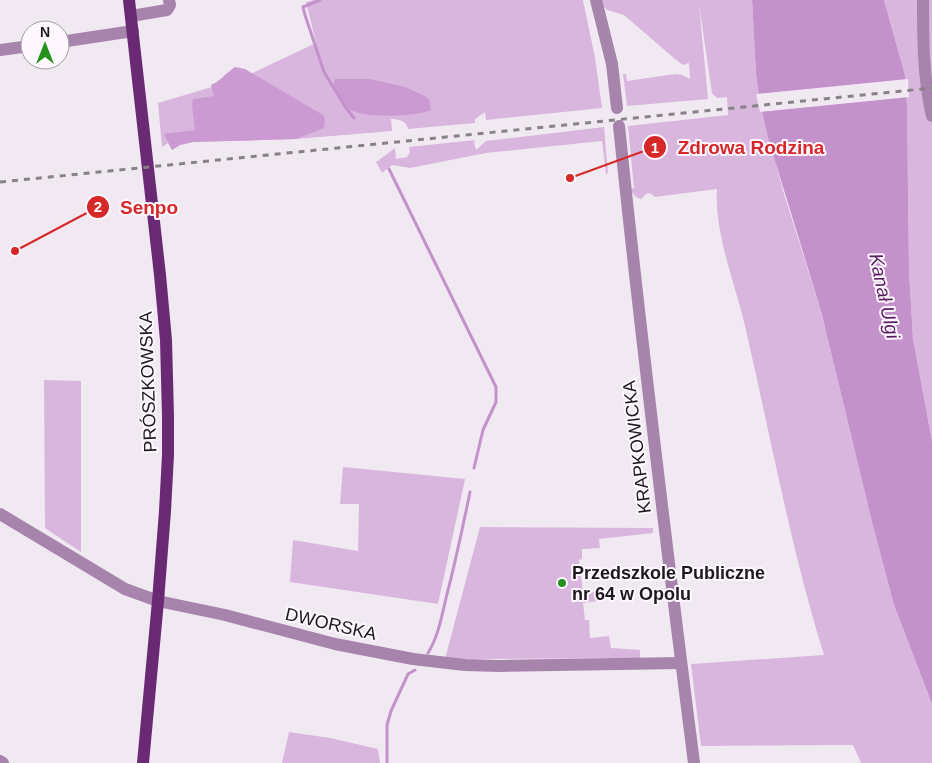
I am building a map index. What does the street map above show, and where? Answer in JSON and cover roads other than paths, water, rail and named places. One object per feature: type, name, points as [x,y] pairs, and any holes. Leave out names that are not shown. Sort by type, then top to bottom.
[{"type":"main road","name":"PRÓSZKOWSKA","points":[[129,0],[156,232],[166,340],[168,455],[158,601],[143,763]]},
{"type":"street","points":[[131,16],[166,10],[170,5],[169,0]]},
{"type":"street","points":[[596,0],[612,64],[617,108]]},
{"type":"street","points":[[923,0],[923,48],[932,116]]},
{"type":"street","points":[[70,41],[133,32]]},
{"type":"street","points":[[0,50],[20,47]]},
{"type":"street","name":"KRAPKOWICKA","points":[[619,126],[633,266],[694,763]]},
{"type":"street","name":"DWORSKA","points":[[0,514],[125,589],[158,601],[225,615],[335,644],[429,662],[500,666],[681,664]]},
{"type":"water","name":"Kanał Ulgi","points":[[752,0],[884,0],[905,75],[909,271],[913,339],[932,441],[932,704],[894,605],[821,311],[769,141],[760,103],[756,74]]},
{"type":"waterway","points":[[320,0],[303,7],[305,15],[324,72],[354,118]]},
{"type":"waterway","points":[[389,169],[496,387],[496,402],[483,430],[474,468]]},
{"type":"waterway","points":[[428,653],[440,624],[470,492]]},
{"type":"waterway","points":[[387,763],[387,725],[391,711],[408,674],[415,670]]},
{"type":"railway","points":[[0,182],[932,88]]},
{"type":"place","name":"Zdrowa Rodzina","points":[[570,178]]},
{"type":"place","name":"Senpo","points":[[15,251]]},
{"type":"place","name":"Przedszkole Publiczne nr 64 w Opolu","points":[[562,583]]}]
